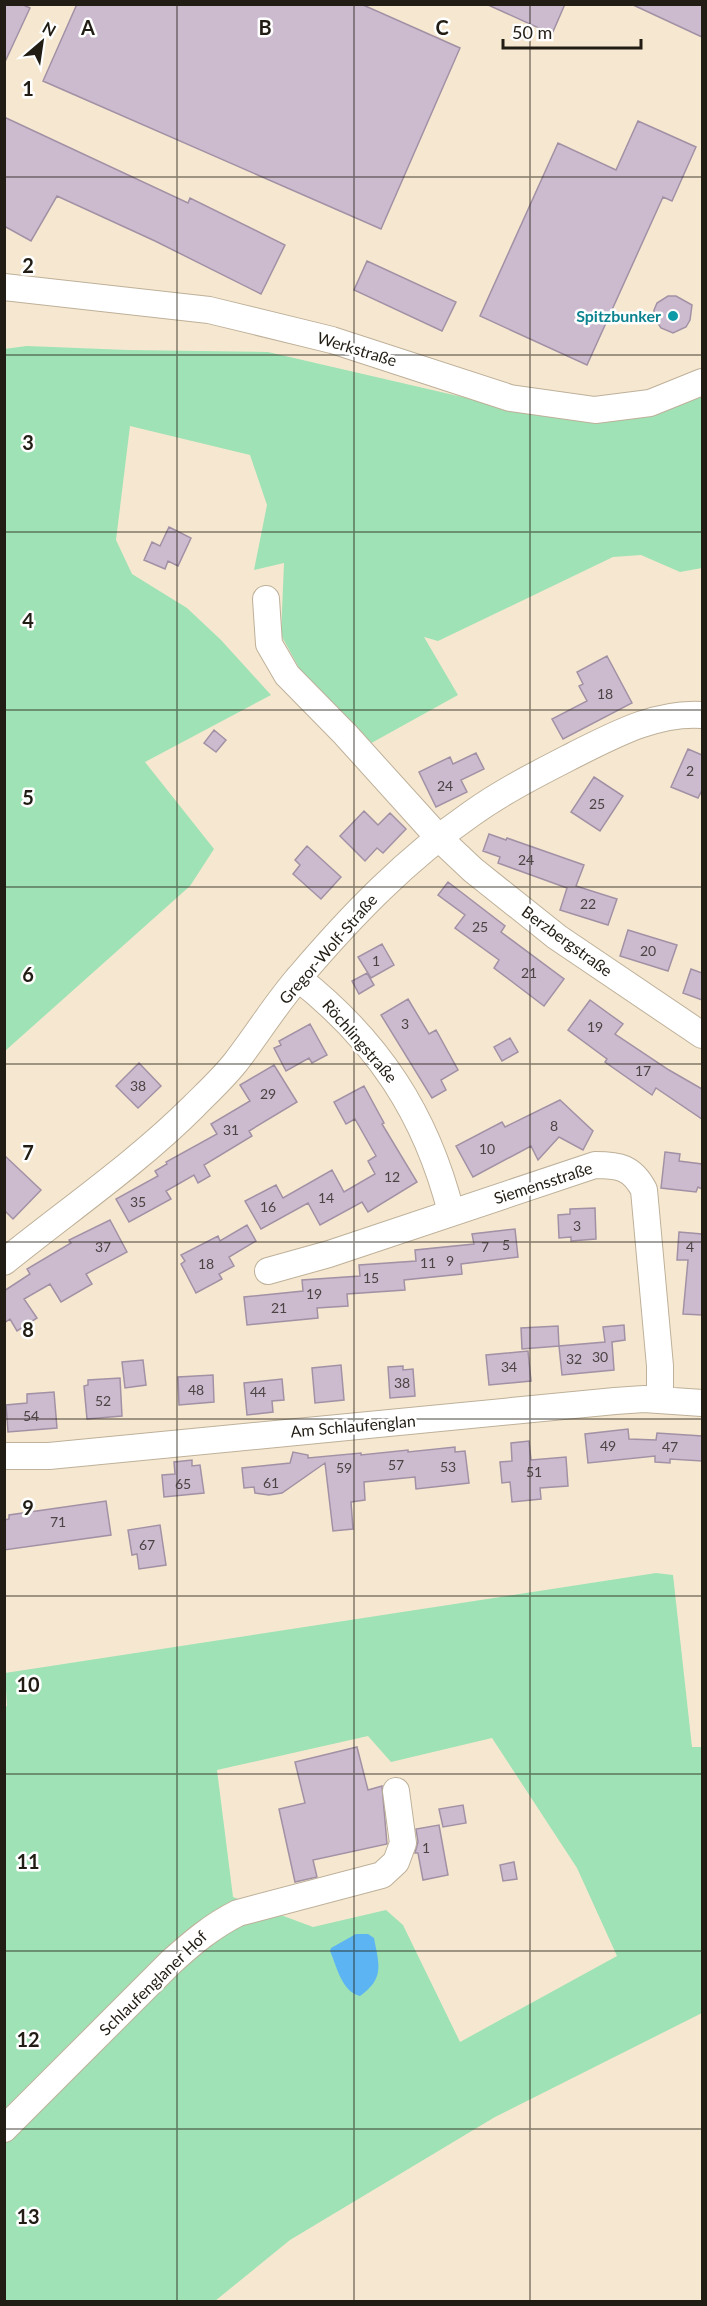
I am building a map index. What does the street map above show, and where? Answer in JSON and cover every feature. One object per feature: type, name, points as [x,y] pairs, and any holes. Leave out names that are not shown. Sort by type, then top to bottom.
[{"type":"street","name":"Werkstraße","points":[[4,287],[208,310],[332,340],[510,398],[595,410],[650,403],[702,382]]},
{"type":"street","name":"Berzbergstraße","points":[[266,599],[269,644],[287,675],[345,734],[439,838],[473,870],[557,937],[702,1035]]},
{"type":"street","name":"Gregor-Wolf-Straße","points":[[4,1262],[137,1158],[192,1108],[233,1065],[298,978],[360,909],[403,867],[439,838],[471,813],[538,773],[624,730],[650,721],[702,716]]},
{"type":"street","name":"Röchlingstraße","points":[[298,978],[319,994],[390,1071],[415,1113],[443,1182],[451,1212]]},
{"type":"street","name":"Siemensstraße","points":[[268,1271],[329,1254],[595,1165],[614,1165],[629,1171],[638,1178],[644,1190],[660,1366],[660,1400]]},
{"type":"street","name":"Am Schlaufenglan","points":[[4,1456],[49,1456],[615,1401],[660,1400],[702,1403]]},
{"type":"street","name":"Schlaufenglaner Hof","points":[[4,2129],[171,1962],[198,1937],[217,1924],[238,1913],[382,1875],[396,1862],[403,1843],[396,1791]]},
{"type":"green space","points":[[27,346],[268,352],[497,405],[575,419],[702,388],[702,568],[680,572],[641,555],[613,557],[438,641],[424,637],[458,695],[366,746],[304,677],[281,635],[284,563],[254,570],[267,505],[250,455],[130,426],[116,540],[132,574],[187,608],[221,640],[271,695],[145,762],[214,849],[190,886],[5,1051],[4,349]]},
{"type":"green space","points":[[656,1573],[673,1575],[692,1747],[702,1747],[702,2013],[495,2117],[290,2240],[215,2301],[5,2301],[4,1708],[7,1706],[5,1673]],"holes":[[[368,1736],[391,1762],[492,1738],[577,1868],[617,1956],[460,2042],[403,1925],[386,1910],[313,1927],[233,1897],[217,1770]]]},
{"type":"water","points":[[356,1934],[368,1934],[374,1938],[378,1963],[377,1977],[360,1996],[354,1994],[344,1984],[330,1951],[331,1948]]},
{"type":"building","points":[[4,4],[21,4],[30,8],[4,64]]},
{"type":"building","points":[[77,4],[361,4],[460,48],[381,229],[43,81]]},
{"type":"building","points":[[486,4],[565,4],[552,34]]},
{"type":"building","points":[[631,4],[702,4],[702,37]]},
{"type":"building","points":[[4,117],[188,203],[190,198],[285,245],[261,294],[155,241],[57,196],[31,241],[4,226]]},
{"type":"building","points":[[638,121],[696,147],[672,201],[663,197],[587,365],[480,316],[558,143],[616,170]]},
{"type":"building","points":[[367,261],[456,302],[442,331],[354,290]]},
{"type":"building","name":"Spitzbunker","points":[[668,296],[676,296],[692,305],[690,320],[686,327],[673,333],[661,328],[655,319],[654,310],[657,303]]},
{"type":"building","points":[[169,527],[191,538],[178,566],[168,561],[165,569],[144,560],[152,542],[160,546]]},
{"type":"building","points":[[607,656],[632,703],[563,739],[552,719],[587,701],[579,686],[583,684],[577,672]]},
{"type":"building","points":[[214,730],[226,740],[216,752],[204,743]]},
{"type":"building","points":[[688,749],[702,755],[702,790],[698,798],[671,787]]},
{"type":"building","points":[[476,753],[484,769],[461,780],[467,792],[436,807],[419,772],[450,757],[453,764]]},
{"type":"building","points":[[594,777],[623,796],[600,831],[571,812]]},
{"type":"building","points":[[364,811],[378,825],[390,813],[406,829],[383,853],[377,848],[365,861],[340,836]]},
{"type":"building","points":[[489,834],[584,865],[576,886],[617,899],[608,925],[560,910],[567,888],[498,863],[500,857],[483,851]]},
{"type":"building","points":[[307,846],[341,877],[321,899],[293,874],[300,865],[295,860]]},
{"type":"building","points":[[448,882],[505,926],[501,932],[564,979],[544,1006],[494,968],[499,960],[455,928],[465,915],[438,895]]},
{"type":"building","points":[[628,930],[677,945],[668,971],[620,956]]},
{"type":"building","points":[[382,944],[394,965],[371,978],[358,957]]},
{"type":"building","points":[[691,969],[702,973],[702,1000],[683,993]]},
{"type":"building","points":[[367,973],[374,985],[359,994],[352,981]]},
{"type":"building","points":[[408,999],[429,1034],[436,1030],[458,1070],[441,1080],[446,1090],[432,1098],[381,1015]]},
{"type":"building","points":[[590,1000],[623,1024],[615,1034],[702,1089],[702,1119],[656,1088],[652,1095],[605,1062],[607,1059],[568,1030]]},
{"type":"building","points":[[310,1024],[327,1055],[312,1063],[309,1058],[286,1071],[274,1048],[281,1045],[279,1041]]},
{"type":"building","points":[[510,1038],[518,1052],[502,1061],[494,1047]]},
{"type":"building","points":[[139,1063],[161,1086],[138,1108],[116,1086]]},
{"type":"building","points":[[274,1065],[297,1102],[249,1131],[252,1136],[204,1165],[210,1176],[198,1183],[194,1175],[166,1191],[171,1199],[129,1222],[116,1199],[158,1176],[155,1171],[167,1164],[166,1162],[217,1134],[211,1124],[250,1101],[240,1085]]},
{"type":"building","points":[[364,1086],[384,1123],[382,1124],[417,1182],[368,1212],[362,1202],[320,1225],[308,1203],[261,1229],[245,1201],[276,1185],[283,1198],[332,1170],[344,1192],[375,1174],[368,1161],[376,1156],[355,1119],[346,1124],[334,1102]]},
{"type":"building","points":[[560,1100],[593,1131],[583,1150],[559,1137],[538,1160],[531,1146],[473,1177],[456,1146],[502,1122],[505,1127]]},
{"type":"building","points":[[665,1152],[680,1154],[679,1161],[702,1164],[702,1189],[698,1187],[696,1192],[661,1188]]},
{"type":"building","points":[[4,1155],[41,1190],[13,1219],[4,1210]]},
{"type":"building","points":[[595,1208],[596,1239],[571,1241],[571,1237],[559,1238],[558,1215],[570,1214],[570,1209]]},
{"type":"building","points":[[110,1220],[127,1252],[86,1274],[92,1284],[61,1302],[50,1284],[24,1299],[37,1318],[17,1331],[10,1319],[4,1323],[4,1291],[30,1274],[27,1269],[71,1243],[69,1240]]},
{"type":"building","points":[[247,1225],[256,1241],[229,1257],[234,1266],[219,1274],[222,1279],[196,1293],[181,1264],[185,1261],[181,1255],[218,1236],[220,1241]]},
{"type":"building","points":[[515,1229],[518,1257],[461,1264],[462,1274],[404,1280],[405,1290],[347,1294],[348,1306],[317,1308],[318,1318],[247,1325],[244,1297],[303,1291],[302,1280],[360,1276],[359,1265],[416,1261],[415,1250],[474,1244],[472,1234]]},
{"type":"building","points":[[679,1232],[702,1234],[702,1315],[683,1314],[688,1260],[677,1260]]},
{"type":"building","points":[[624,1325],[625,1340],[612,1342],[614,1370],[562,1375],[559,1346],[605,1342],[603,1327]]},
{"type":"building","points":[[558,1326],[559,1346],[522,1349],[521,1328]]},
{"type":"building","points":[[528,1351],[531,1381],[489,1385],[486,1355]]},
{"type":"building","points":[[143,1360],[146,1385],[125,1388],[122,1362]]},
{"type":"building","points":[[341,1365],[344,1400],[315,1403],[312,1368]]},
{"type":"building","points":[[403,1366],[403,1370],[413,1369],[415,1396],[390,1398],[388,1367]]},
{"type":"building","points":[[213,1375],[214,1402],[179,1405],[178,1377]]},
{"type":"building","points":[[120,1378],[122,1416],[87,1419],[84,1386],[88,1385],[88,1380]]},
{"type":"building","points":[[282,1379],[284,1400],[272,1401],[273,1412],[247,1415],[244,1383]]},
{"type":"building","points":[[54,1392],[57,1428],[8,1432],[6,1405],[27,1403],[27,1394]]},
{"type":"building","points":[[628,1429],[629,1439],[656,1440],[657,1433],[702,1436],[702,1461],[670,1459],[670,1463],[655,1462],[655,1456],[588,1463],[585,1434]]},
{"type":"building","points":[[529,1441],[531,1460],[566,1457],[568,1486],[540,1488],[541,1499],[512,1502],[510,1482],[502,1483],[500,1462],[512,1461],[511,1443]]},
{"type":"building","points":[[455,1447],[455,1452],[465,1451],[469,1483],[416,1489],[415,1477],[364,1482],[365,1500],[351,1502],[353,1529],[333,1531],[325,1463],[282,1493],[269,1495],[255,1493],[254,1487],[244,1488],[242,1468],[290,1463],[293,1452],[308,1455],[308,1458]]},
{"type":"building","points":[[192,1460],[192,1466],[200,1465],[204,1493],[164,1497],[162,1475],[175,1474],[174,1462]]},
{"type":"building","points":[[106,1501],[111,1535],[4,1550],[4,1520],[9,1519],[9,1515]]},
{"type":"building","points":[[160,1525],[166,1565],[139,1569],[137,1554],[132,1555],[128,1530]]},
{"type":"building","points":[[357,1747],[368,1790],[382,1786],[387,1844],[313,1860],[317,1877],[295,1882],[279,1809],[305,1803],[295,1762]]},
{"type":"building","points":[[463,1805],[466,1823],[443,1827],[439,1809]]},
{"type":"building","points":[[439,1825],[448,1875],[423,1880],[418,1853],[415,1853],[418,1842],[416,1829]]},
{"type":"building","points":[[514,1862],[517,1879],[503,1881],[500,1865]]},
{"type":"place","name":"Spitzbunker","points":[[673,316]]}]
